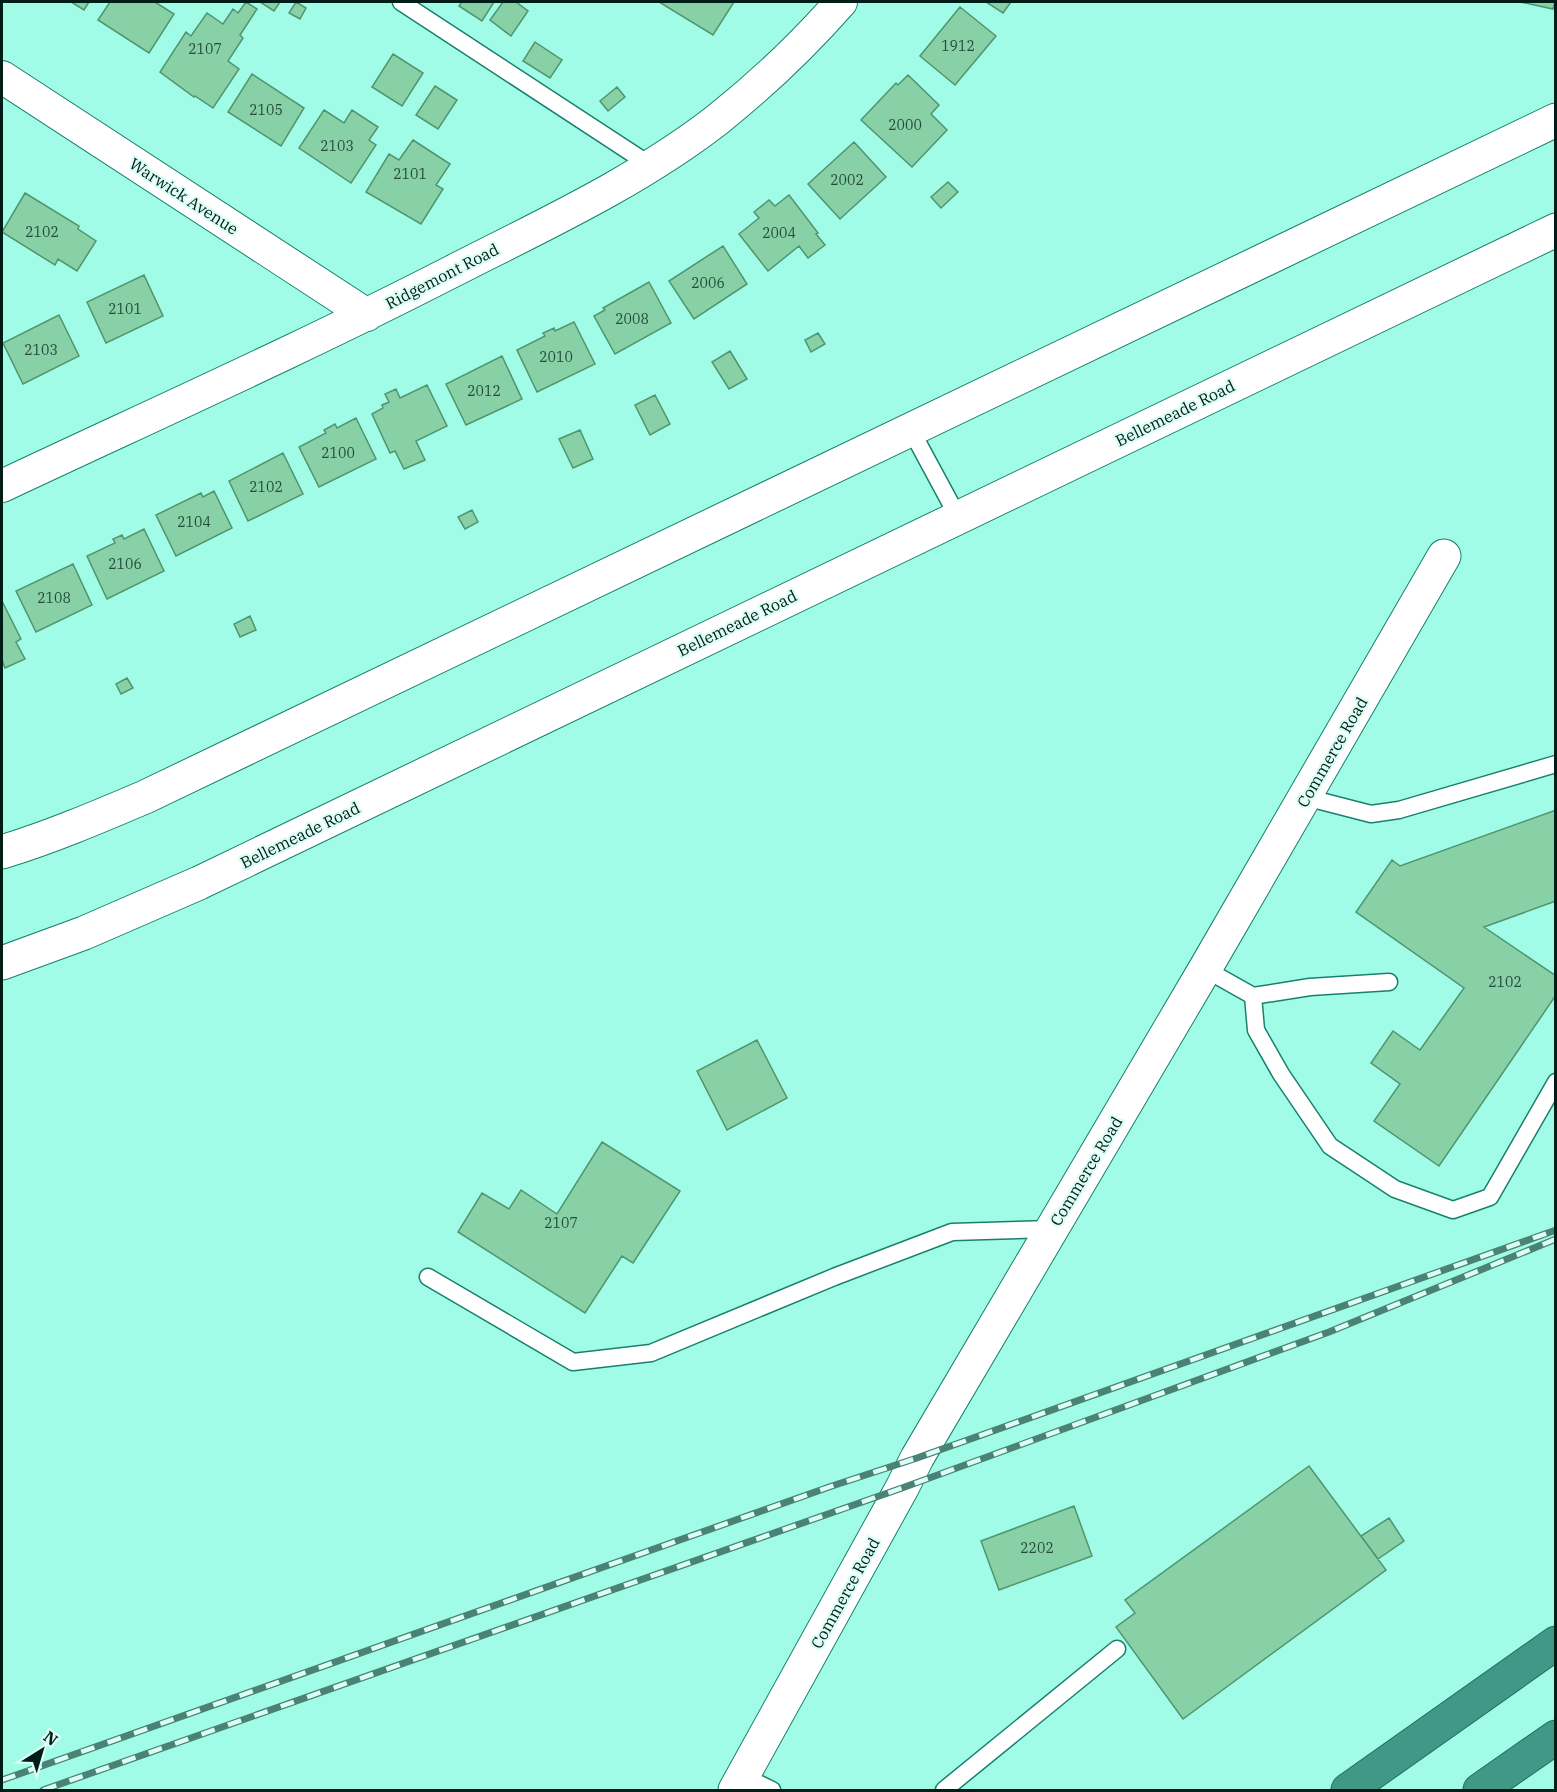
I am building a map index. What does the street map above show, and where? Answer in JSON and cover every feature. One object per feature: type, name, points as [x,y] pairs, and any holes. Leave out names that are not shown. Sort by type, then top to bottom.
[{"type":"highway","points":[[1348,1791],[1556,1643]]},
{"type":"highway","points":[[1480,1791],[1556,1737]]},
{"type":"main road","points":[[2,852],[87,822],[145,797],[1556,120]]},
{"type":"main road","name":"Bellemeade Road","points":[[2,963],[84,933],[199,883],[1556,230]]},
{"type":"main road","name":"Commerce Road","points":[[739,1783],[917,1458],[1205,969],[1444,556]]},
{"type":"street","name":"Ridgemont Road","points":[[2,486],[367,315],[579,206],[650,165],[716,120],[770,74],[841,2]]},
{"type":"street","name":"Warwick Avenue","points":[[2,77],[367,315]]},
{"type":"lane","points":[[401,2],[650,165]]},
{"type":"lane","points":[[911,430],[958,517]]},
{"type":"lane","points":[[1305,797],[1371,814],[1380,813],[1399,810],[1556,764]]},
{"type":"lane","points":[[1205,969],[1253,996],[1310,987],[1389,982]]},
{"type":"lane","points":[[1253,996],[1256,1030],[1281,1074],[1330,1146],[1395,1189],[1453,1210],[1490,1197],[1556,1082]]},
{"type":"lane","points":[[428,1277],[573,1362],[651,1353],[834,1277],[952,1232],[1052,1229]]},
{"type":"lane","points":[[944,1791],[1116,1649]]},
{"type":"lane","points":[[739,1783],[772,1791]]},
{"type":"building","points":[[71,2],[89,2],[84,10]]},
{"type":"building","points":[[110,2],[155,2],[174,14],[149,53],[98,20]]},
{"type":"building","points":[[246,2],[257,9],[240,35],[243,38],[228,61],[239,69],[213,108],[160,72],[186,32],[191,36],[207,13],[223,24],[233,9],[238,13]]},
{"type":"building","points":[[260,2],[280,2],[274,11]]},
{"type":"building","points":[[296,2],[306,8],[300,19],[289,13]]},
{"type":"building","points":[[462,2],[494,2],[482,21],[459,6]]},
{"type":"building","points":[[503,2],[516,2],[528,11],[511,36],[490,20]]},
{"type":"building","points":[[659,2],[734,2],[713,35]]},
{"type":"building","points":[[986,2],[1011,2],[1003,13]]},
{"type":"building","points":[[1520,2],[1555,2],[1553,9]]},
{"type":"building","points":[[960,7],[996,36],[955,85],[920,56]]},
{"type":"building","points":[[535,42],[562,60],[550,78],[523,61]]},
{"type":"building","points":[[393,54],[423,73],[402,106],[372,87]]},
{"type":"building","points":[[252,74],[304,108],[281,146],[228,112]]},
{"type":"building","points":[[908,75],[939,105],[931,114],[947,130],[912,167],[861,120],[896,83],[898,85]]},
{"type":"building","points":[[435,86],[457,100],[438,129],[416,115]]},
{"type":"building","points":[[617,87],[625,97],[608,111],[600,101]]},
{"type":"building","points":[[324,110],[344,123],[352,110],[378,127],[369,140],[376,145],[351,183],[299,148]]},
{"type":"building","points":[[413,140],[450,164],[436,185],[443,189],[421,224],[366,192],[389,154],[399,160]]},
{"type":"building","points":[[854,142],[886,177],[840,219],[808,184]]},
{"type":"building","points":[[948,182],[958,192],[941,208],[931,197]]},
{"type":"building","points":[[25,193],[79,226],[78,229],[96,241],[77,271],[58,259],[55,265],[2,232]]},
{"type":"building","points":[[789,195],[825,245],[808,258],[799,246],[768,271],[739,234],[759,218],[754,212],[769,200],[775,206]]},
{"type":"building","points":[[723,246],[747,284],[694,319],[669,281]]},
{"type":"building","points":[[144,275],[163,316],[106,343],[87,302]]},
{"type":"building","points":[[649,282],[671,323],[615,354],[594,316],[605,310],[603,308]]},
{"type":"building","points":[[59,315],[79,356],[23,384],[3,343]]},
{"type":"building","points":[[574,322],[595,364],[537,392],[517,350],[545,336],[543,333],[554,328],[555,331]]},
{"type":"building","points":[[818,333],[825,344],[811,352],[805,340]]},
{"type":"building","points":[[730,351],[747,379],[729,389],[712,362]]},
{"type":"building","points":[[502,356],[522,399],[466,425],[446,384]]},
{"type":"building","points":[[427,385],[447,426],[416,441],[425,460],[404,469],[395,451],[390,453],[372,414],[389,402],[385,394],[396,389],[400,398]]},
{"type":"building","points":[[655,395],[670,424],[650,435],[635,405]]},
{"type":"building","points":[[356,418],[376,459],[319,487],[299,447],[326,433],[324,430],[335,424],[337,428]]},
{"type":"building","points":[[580,430],[593,459],[573,468],[559,439]]},
{"type":"building","points":[[283,453],[303,494],[248,521],[229,481]]},
{"type":"building","points":[[214,491],[232,528],[176,556],[156,515],[201,493],[203,497]]},
{"type":"building","points":[[472,510],[478,522],[465,529],[458,517]]},
{"type":"building","points":[[144,529],[164,571],[107,599],[87,556],[115,543],[113,539],[122,535],[124,539]]},
{"type":"building","points":[[73,564],[92,605],[36,632],[16,591]]},
{"type":"building","points":[[2,601],[21,639],[16,642],[25,659],[5,668],[2,660]]},
{"type":"building","points":[[250,616],[256,630],[240,637],[234,624]]},
{"type":"building","points":[[127,678],[133,688],[121,694],[116,684]]},
{"type":"building","points":[[1556,810],[1556,901],[1484,927],[1556,976],[1556,995],[1439,1166],[1374,1121],[1400,1084],[1371,1063],[1393,1031],[1420,1050],[1464,988],[1356,912],[1392,860],[1400,866]]},
{"type":"building","points":[[757,1040],[787,1098],[727,1130],[697,1071]]},
{"type":"building","points":[[602,1142],[680,1191],[633,1263],[622,1256],[585,1313],[458,1232],[482,1193],[509,1209],[521,1190],[557,1214]]},
{"type":"building","points":[[1309,1466],[1386,1570],[1183,1719],[1116,1627],[1135,1613],[1125,1600]]},
{"type":"building","points":[[1074,1506],[1092,1556],[999,1590],[981,1541]]},
{"type":"building","points":[[1389,1518],[1404,1541],[1378,1559],[1361,1536]]},
{"type":"railway","points":[[2,1780],[1556,1230]]},
{"type":"railway","points":[[43,1790],[902,1488],[1329,1332],[1556,1239]]}]
